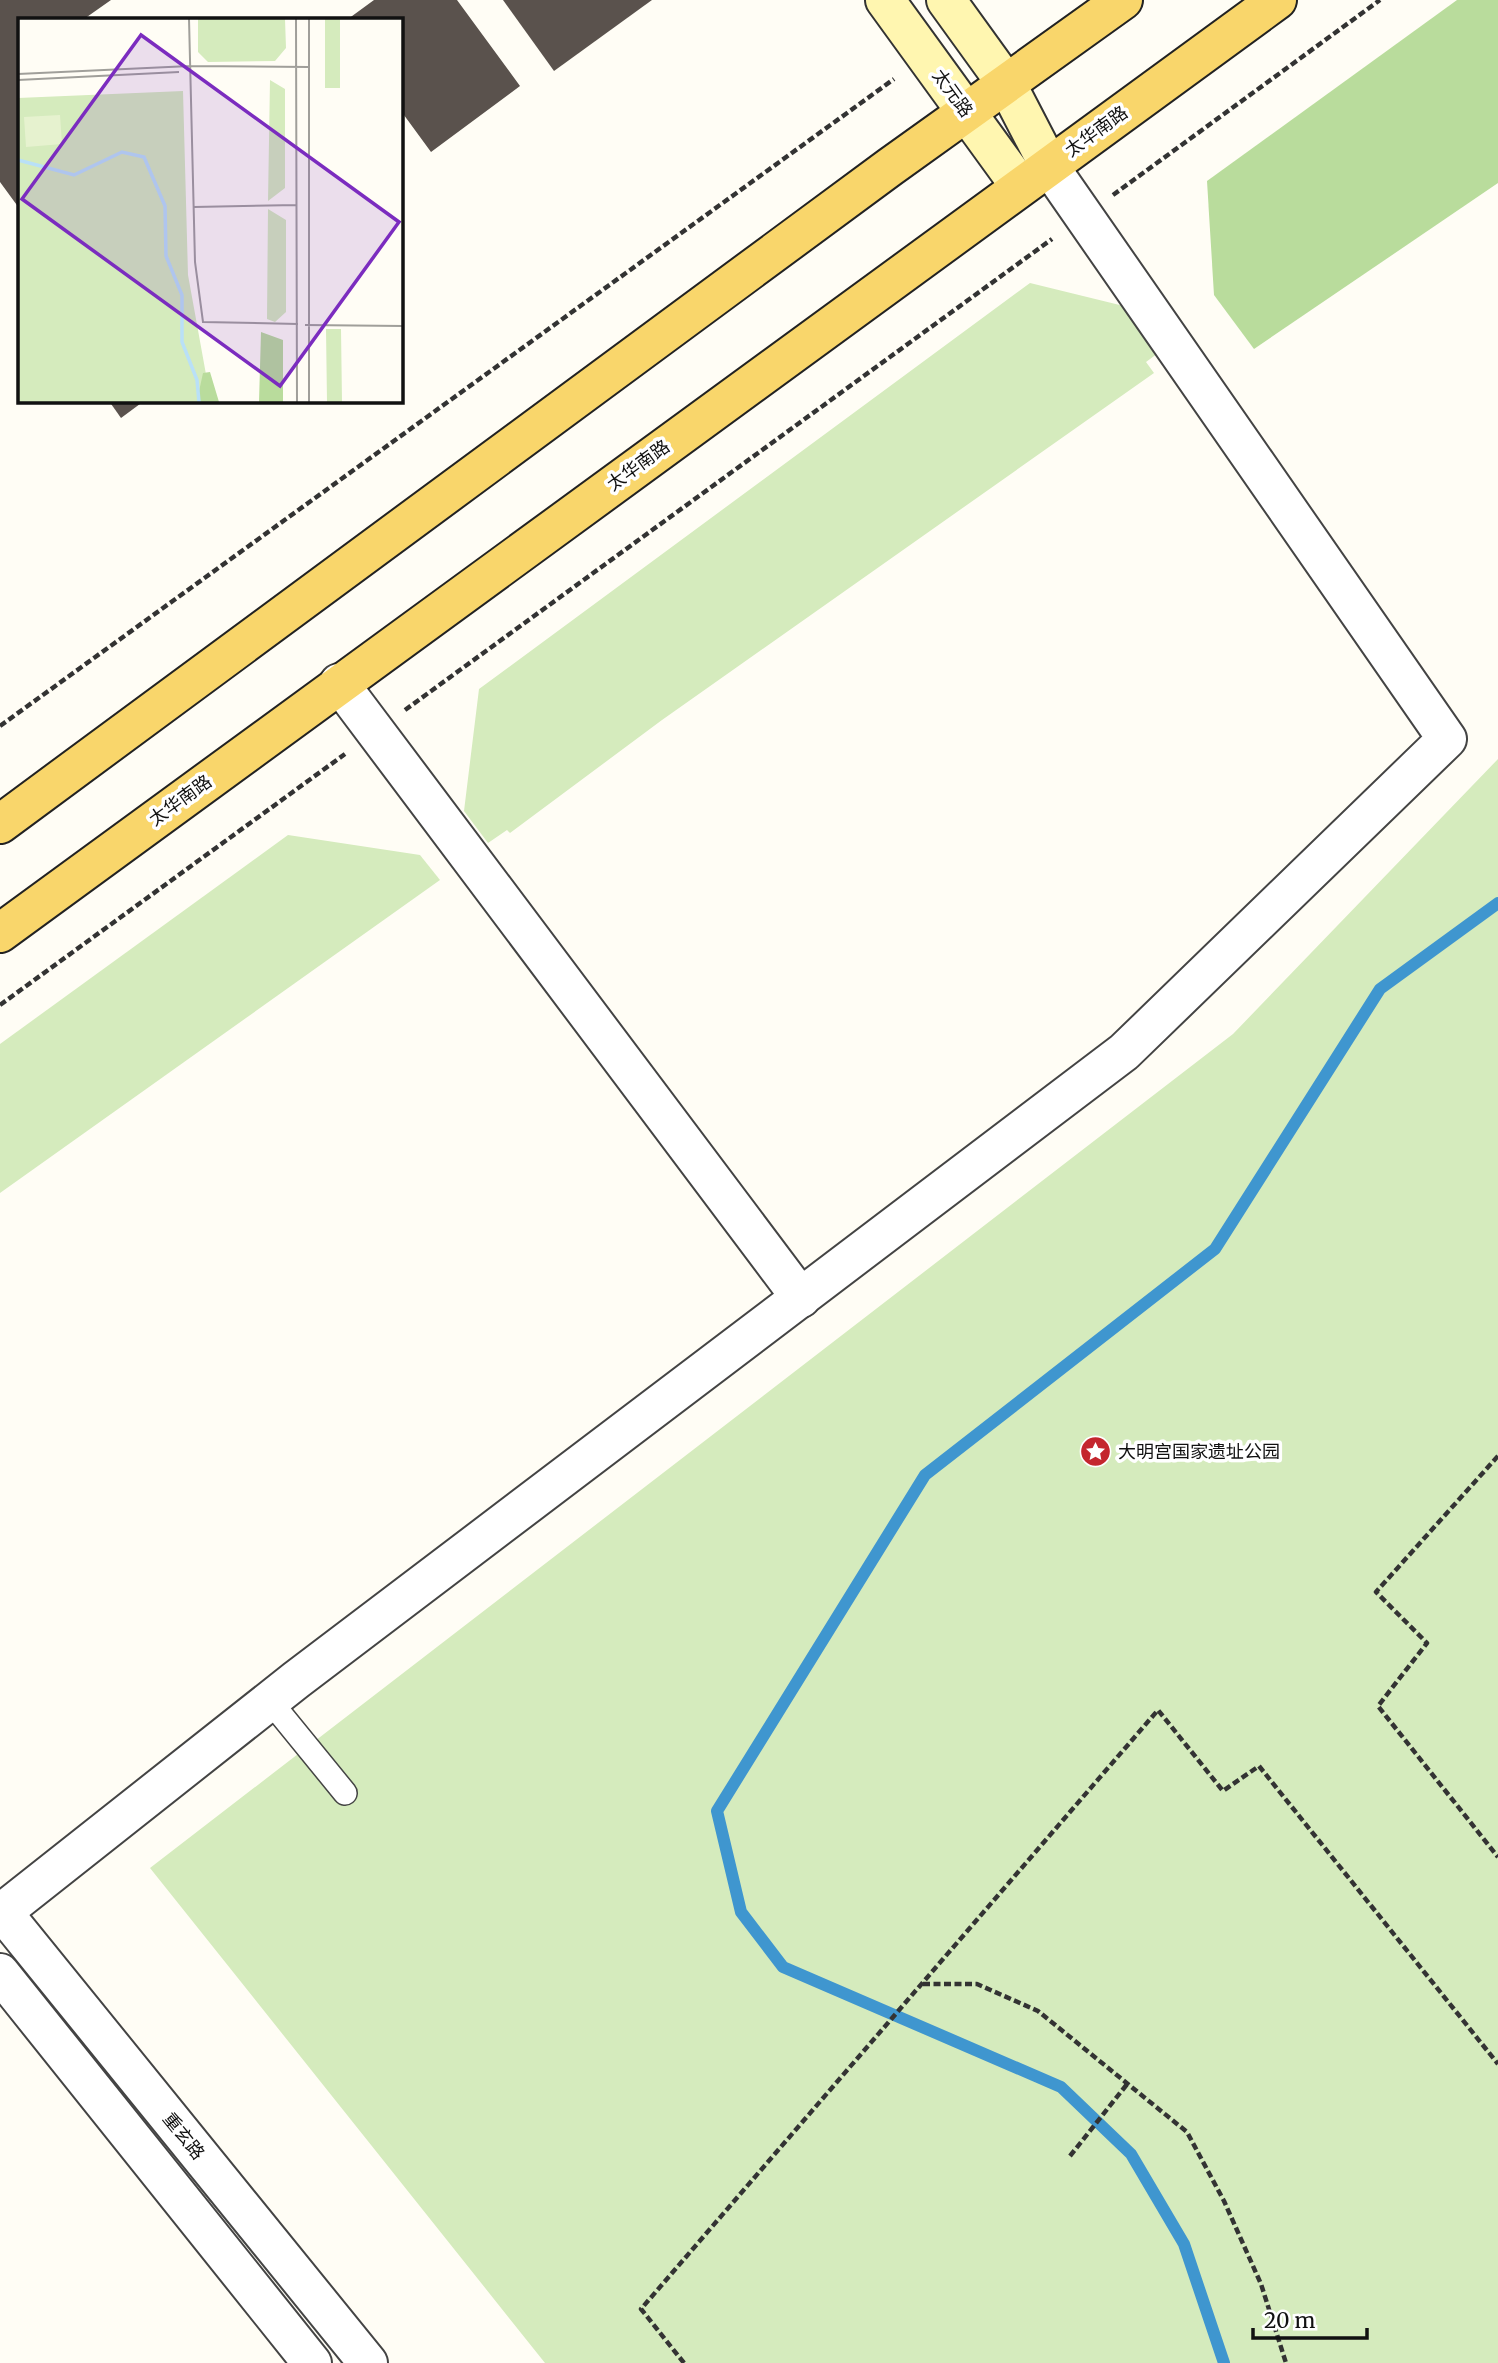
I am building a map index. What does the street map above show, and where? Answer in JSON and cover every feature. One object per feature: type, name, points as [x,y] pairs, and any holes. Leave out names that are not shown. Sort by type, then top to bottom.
[{"type":"main road","name":"太元路","points":[[885,0],[966,112],[1035,176]]},
{"type":"main road","points":[[946,0],[1006,83],[1035,176]]},
{"type":"main road","points":[[0,824],[966,112],[1124,0]]},
{"type":"main road","name":"太华南路","points":[[0,933],[1277,0]]},
{"type":"street","points":[[1,1912],[270,1701],[1124,1052],[1447,739],[1083,216],[1035,176]]},
{"type":"street","points":[[339,683],[801,1298]]},
{"type":"street","name":"重玄路","points":[[1,1912],[368,2363]]},
{"type":"street","points":[[0,1973],[312,2363]]},
{"type":"lane","points":[[270,1701],[345,1793]]},
{"type":"path","points":[[0,1005],[1380,0]]},
{"type":"path","points":[[0,726],[926,56]]},
{"type":"path","points":[[1498,1456],[1376,1592],[1427,1643],[1378,1706],[1498,1857]]},
{"type":"path","points":[[684,2363],[641,2309],[1158,1710],[1223,1791],[1259,1766],[1498,2064]]},
{"type":"path","points":[[922,1984],[977,1984],[1038,2011],[1187,2132],[1224,2201],[1261,2284],[1286,2363]]},
{"type":"path","points":[[1070,2156],[1128,2083]]},
{"type":"green space","points":[[1457,0],[1498,0],[1498,183],[1254,349],[1214,295],[1207,181]]},
{"type":"green space","points":[[1030,283],[1136,309],[1165,348],[1146,362],[1154,373],[662,720],[510,833],[507,830],[488,843],[464,811],[479,689]]},
{"type":"green space","name":"大明宫国家遗址公园","points":[[1498,759],[1498,2363],[545,2363],[150,1868],[1233,1034]]},
{"type":"green space","points":[[288,835],[420,855],[440,880],[0,1193],[0,1044]]},
{"type":"building","points":[[0,0],[111,0],[85,18],[18,18],[18,207],[0,182]]},
{"type":"building","points":[[374,0],[457,0],[520,86],[431,152],[402,112],[402,18],[349,18]]},
{"type":"building","points":[[503,0],[652,0],[554,71]]},
{"type":"building","points":[[110,402],[143,402],[121,418]]},
{"type":"waterway","points":[[1224,2363],[1184,2244],[1131,2154],[1061,2087],[783,1967],[741,1912],[717,1811],[925,1475],[1215,1249],[1380,989],[1498,903]]},
{"type":"place","name":"大明宫国家遗址公园","points":[[1095,1451]]}]
